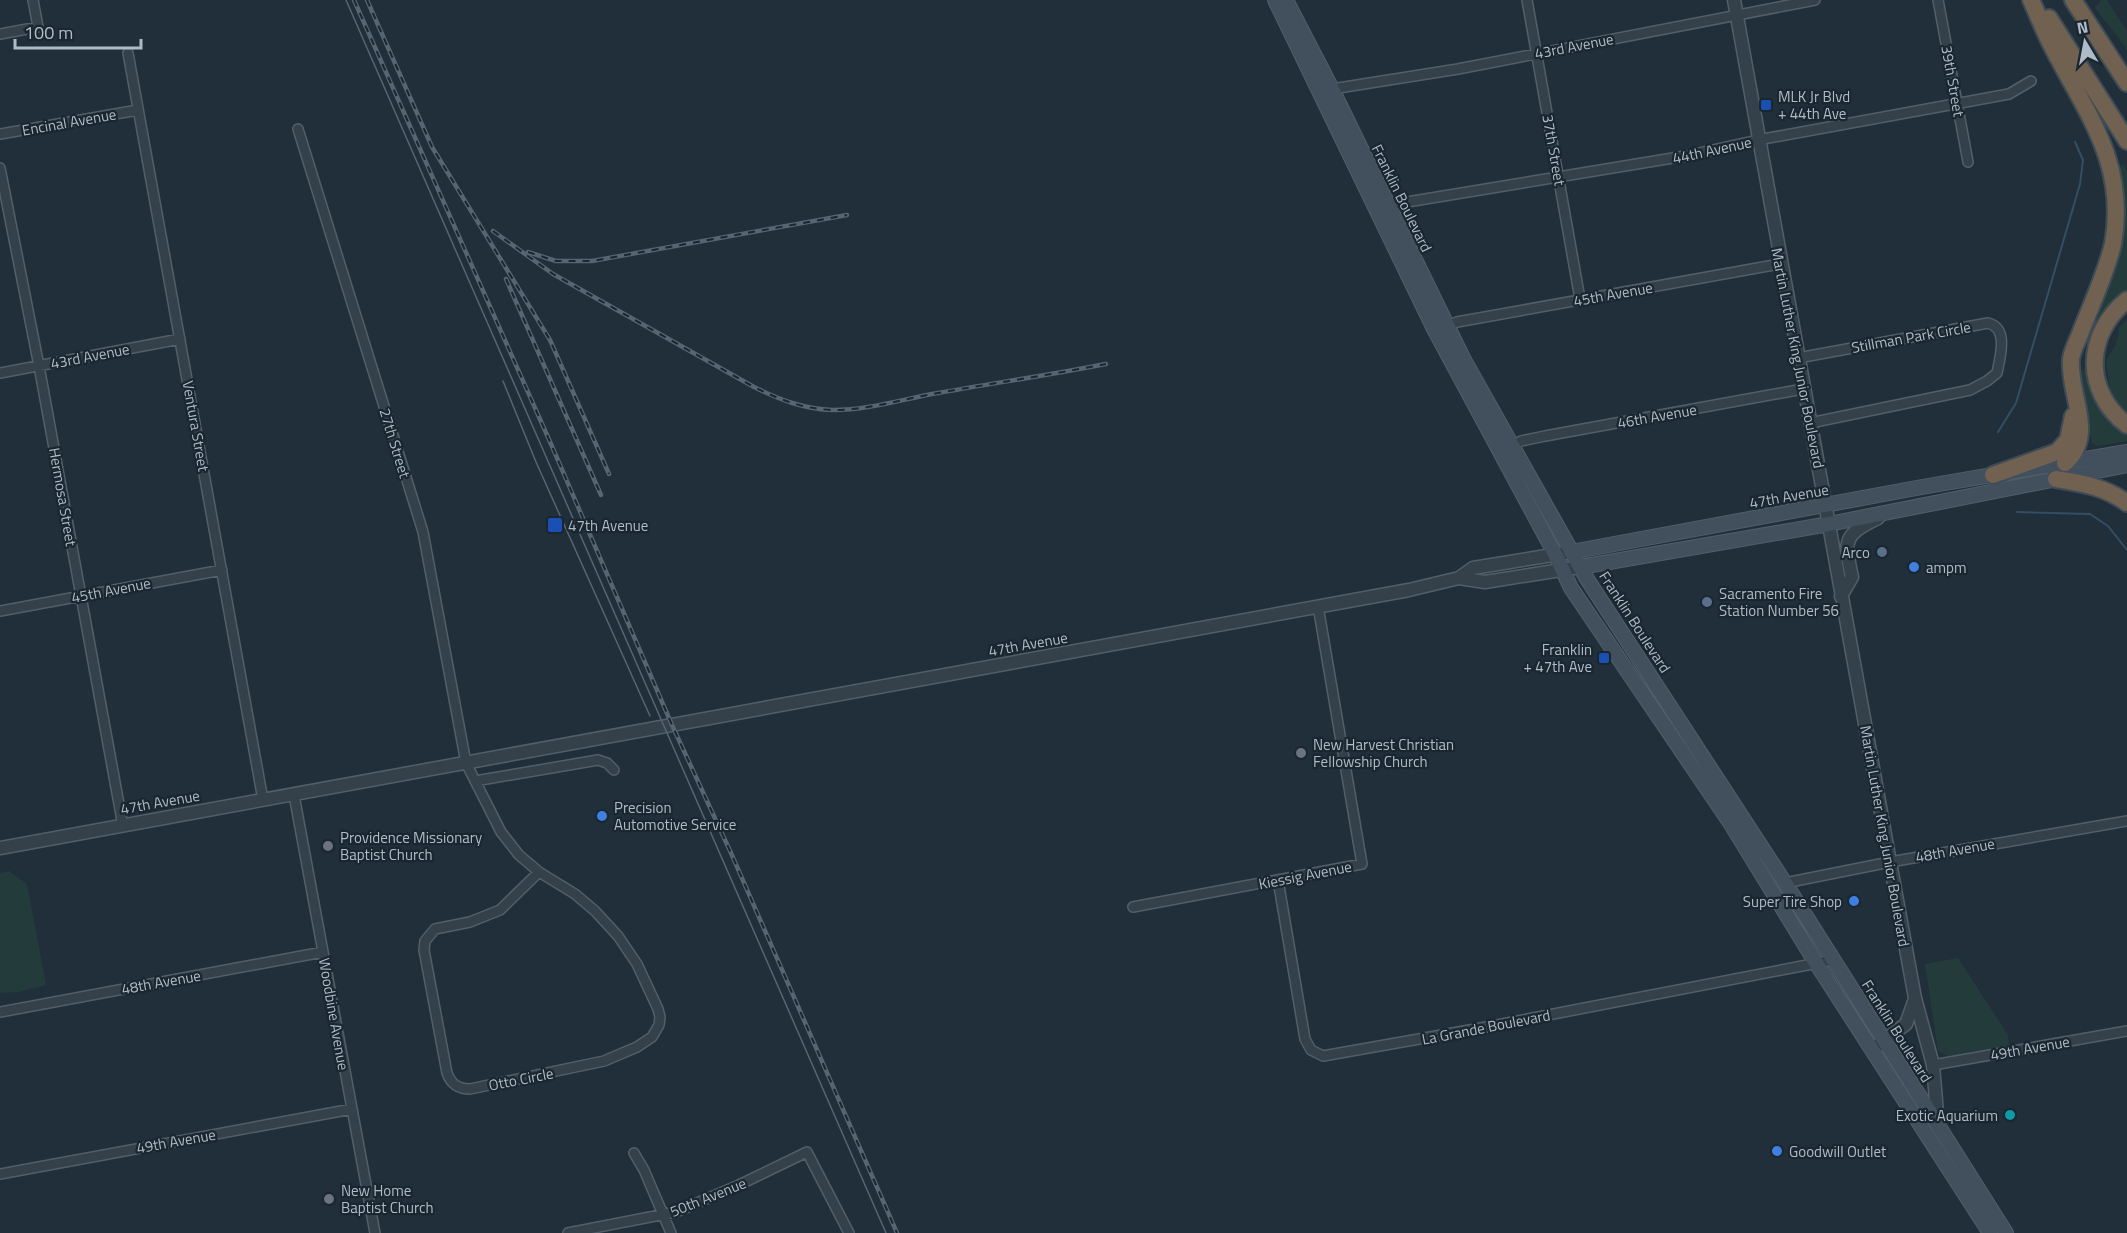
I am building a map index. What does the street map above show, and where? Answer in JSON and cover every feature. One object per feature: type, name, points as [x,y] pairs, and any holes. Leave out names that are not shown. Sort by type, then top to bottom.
[{"type":"highway","points":[[2031,0],[2053,48],[2102,137],[2112,160],[2117,186],[2118,213],[2111,252],[2071,358],[2079,417],[2079,443],[2073,456],[2065,463]]},
{"type":"highway","points":[[2037,0],[2127,141]]},
{"type":"highway","points":[[2073,0],[2126,82]]},
{"type":"highway","points":[[2127,300],[2104,325],[2094,365],[2098,388],[2104,401],[2127,425]]},
{"type":"highway","points":[[1993,475],[2057,452],[2068,440],[2076,397]]},
{"type":"highway","points":[[2056,479],[2094,485],[2113,492],[2127,502]]},
{"type":"main road","name":"Franklin Boulevard","points":[[1275,0],[1453,364],[1556,554],[1571,588],[1731,824],[1816,963],[1938,1125],[2006,1233]]},
{"type":"main road","name":"Franklin Boulevard","points":[[1286,0],[1332,89],[1447,326],[1571,552],[1833,960],[1939,1152],[1990,1233]]},
{"type":"main road","points":[[1424,279],[1426,300],[1450,345],[1453,364],[1464,374],[1485,411],[1498,422]]},
{"type":"main road","name":"47th Avenue","points":[[1571,552],[2127,452]]},
{"type":"main road","name":"47th Avenue","points":[[1580,567],[1829,524],[2127,465]]},
{"type":"main road","points":[[1939,1152],[1950,1157],[1976,1196],[1986,1202]]},
{"type":"street","points":[[0,34],[38,27],[33,0]]},
{"type":"street","name":"37th Street","points":[[1527,0],[1580,299]]},
{"type":"street","name":"Martin Luther King Junior Boulevard","points":[[1734,0],[1780,264],[1915,998],[1933,1065],[1938,1125]]},
{"type":"street","name":"43rd Avenue","points":[[1332,89],[1458,69],[1815,0]]},
{"type":"street","name":"39th Street","points":[[1938,0],[1968,162]]},
{"type":"street","name":"Ventura Street","points":[[128,53],[263,800]]},
{"type":"street","name":"44th Avenue","points":[[1389,205],[1685,156],[1758,140],[2009,94],[2031,81]]},
{"type":"street","name":"Encinal Avenue","points":[[0,134],[138,110]]},
{"type":"street","name":"27th Street","points":[[298,129],[423,532],[466,763]]},
{"type":"street","name":"Hermosa Street","points":[[0,168],[39,366],[123,826]]},
{"type":"street","name":"45th Avenue","points":[[1447,326],[1456,322],[1780,264]]},
{"type":"street","name":"Stillman Park Circle","points":[[1798,358],[1988,323],[1997,326],[2001,334],[1997,373],[1970,390],[1809,423]]},
{"type":"street","name":"43rd Avenue","points":[[0,373],[180,339]]},
{"type":"street","name":"46th Avenue","points":[[1512,446],[1521,441],[1545,436],[1803,389]]},
{"type":"street","points":[[1841,596],[1852,577],[1847,554],[1851,535],[1862,525],[1893,510]]},
{"type":"street","name":"47th Avenue","points":[[1459,578],[1473,568],[1571,552]]},
{"type":"street","name":"47th Avenue","points":[[0,848],[1318,606],[1459,578],[1485,582],[1580,567]]},
{"type":"street","name":"45th Avenue","points":[[0,611],[222,570]]},
{"type":"street","name":"Kiessig Avenue","points":[[1133,907],[1362,864],[1318,606]]},
{"type":"street","points":[[475,781],[598,760],[607,763],[614,770]]},
{"type":"street","name":"Otto Circle","points":[[466,763],[508,843],[539,872],[575,894],[595,911],[618,936],[638,964],[658,1009],[659,1025],[652,1037],[637,1047],[604,1061],[470,1089],[460,1088],[452,1082],[447,1073],[424,950],[425,940],[435,930],[470,922],[500,910],[539,872]]},
{"type":"street","name":"Woodbine Avenue","points":[[294,795],[375,1233]]},
{"type":"street","name":"48th Avenue","points":[[1785,883],[1890,862],[2127,821]]},
{"type":"street","name":"La Grande Boulevard","points":[[1278,880],[1305,1039],[1311,1050],[1323,1056],[1833,960]]},
{"type":"street","name":"48th Avenue","points":[[0,1012],[323,952]]},
{"type":"street","points":[[1878,1045],[1906,1024],[1915,998]]},
{"type":"street","name":"49th Avenue","points":[[1933,1065],[2127,1031]]},
{"type":"street","name":"49th Avenue","points":[[0,1174],[352,1109]]},
{"type":"street","name":"50th Avenue","points":[[568,1233],[663,1216],[739,1185],[807,1152],[849,1233]]},
{"type":"street","points":[[634,1153],[644,1170],[671,1233]]},
{"type":"green space","points":[[2101,0],[2107,0],[2127,31],[2127,49],[2095,8]]},
{"type":"green space","points":[[2123,164],[2127,170],[2127,294],[2102,316],[2097,314],[2124,228],[2118,168]]},
{"type":"green space","points":[[2127,320],[2127,414],[2114,396],[2106,359],[2116,344],[2119,327]]},
{"type":"green space","points":[[2088,369],[2096,398],[2111,418],[2127,431],[2127,441],[2097,446],[2092,443],[2079,370]]},
{"type":"green space","points":[[9,871],[27,884],[46,985],[18,992],[0,993],[0,873]]},
{"type":"green space","points":[[1958,958],[2008,1035],[2009,1046],[1950,1057],[1938,1051],[1925,964]]},
{"type":"waterway","points":[[1998,432],[2016,403],[2080,184],[2083,160],[2075,142]]},
{"type":"waterway","points":[[2017,512],[2090,514],[2108,526],[2127,550]]},
{"type":"tram line","points":[[346,0],[886,1233]]},
{"type":"tram line","points":[[503,381],[536,462],[650,716]]},
{"type":"railway","points":[[354,0],[897,1233]]},
{"type":"railway","points":[[367,0],[432,147],[550,340],[609,474]]},
{"type":"railway","points":[[528,252],[556,261],[592,261],[847,215]]},
{"type":"railway","points":[[493,231],[553,274],[754,387],[802,406],[833,410],[860,408],[1106,364]]},
{"type":"railway","points":[[506,279],[601,495]]},
{"type":"place","name":"MLK Jr Blvd + 44th Ave","points":[[1766,105]]},
{"type":"place","name":"47th Avenue","points":[[555,525]]},
{"type":"place","name":"Arco","points":[[1882,552]]},
{"type":"place","name":"ampm","points":[[1914,567]]},
{"type":"place","name":"Sacramento Fire Station Number 56","points":[[1707,602]]},
{"type":"place","name":"Franklin + 47th Ave","points":[[1604,658]]},
{"type":"place","name":"New Harvest Christian Fellowship Church","points":[[1301,753]]},
{"type":"place","name":"Precision Automotive Service","points":[[602,816]]},
{"type":"place","name":"Providence Missionary Baptist Church","points":[[328,846]]},
{"type":"place","name":"Super Tire Shop","points":[[1854,901]]},
{"type":"place","name":"Exotic Aquarium","points":[[2010,1115]]},
{"type":"place","name":"Goodwill Outlet","points":[[1777,1151]]},
{"type":"place","name":"New Home Baptist Church","points":[[329,1199]]}]
